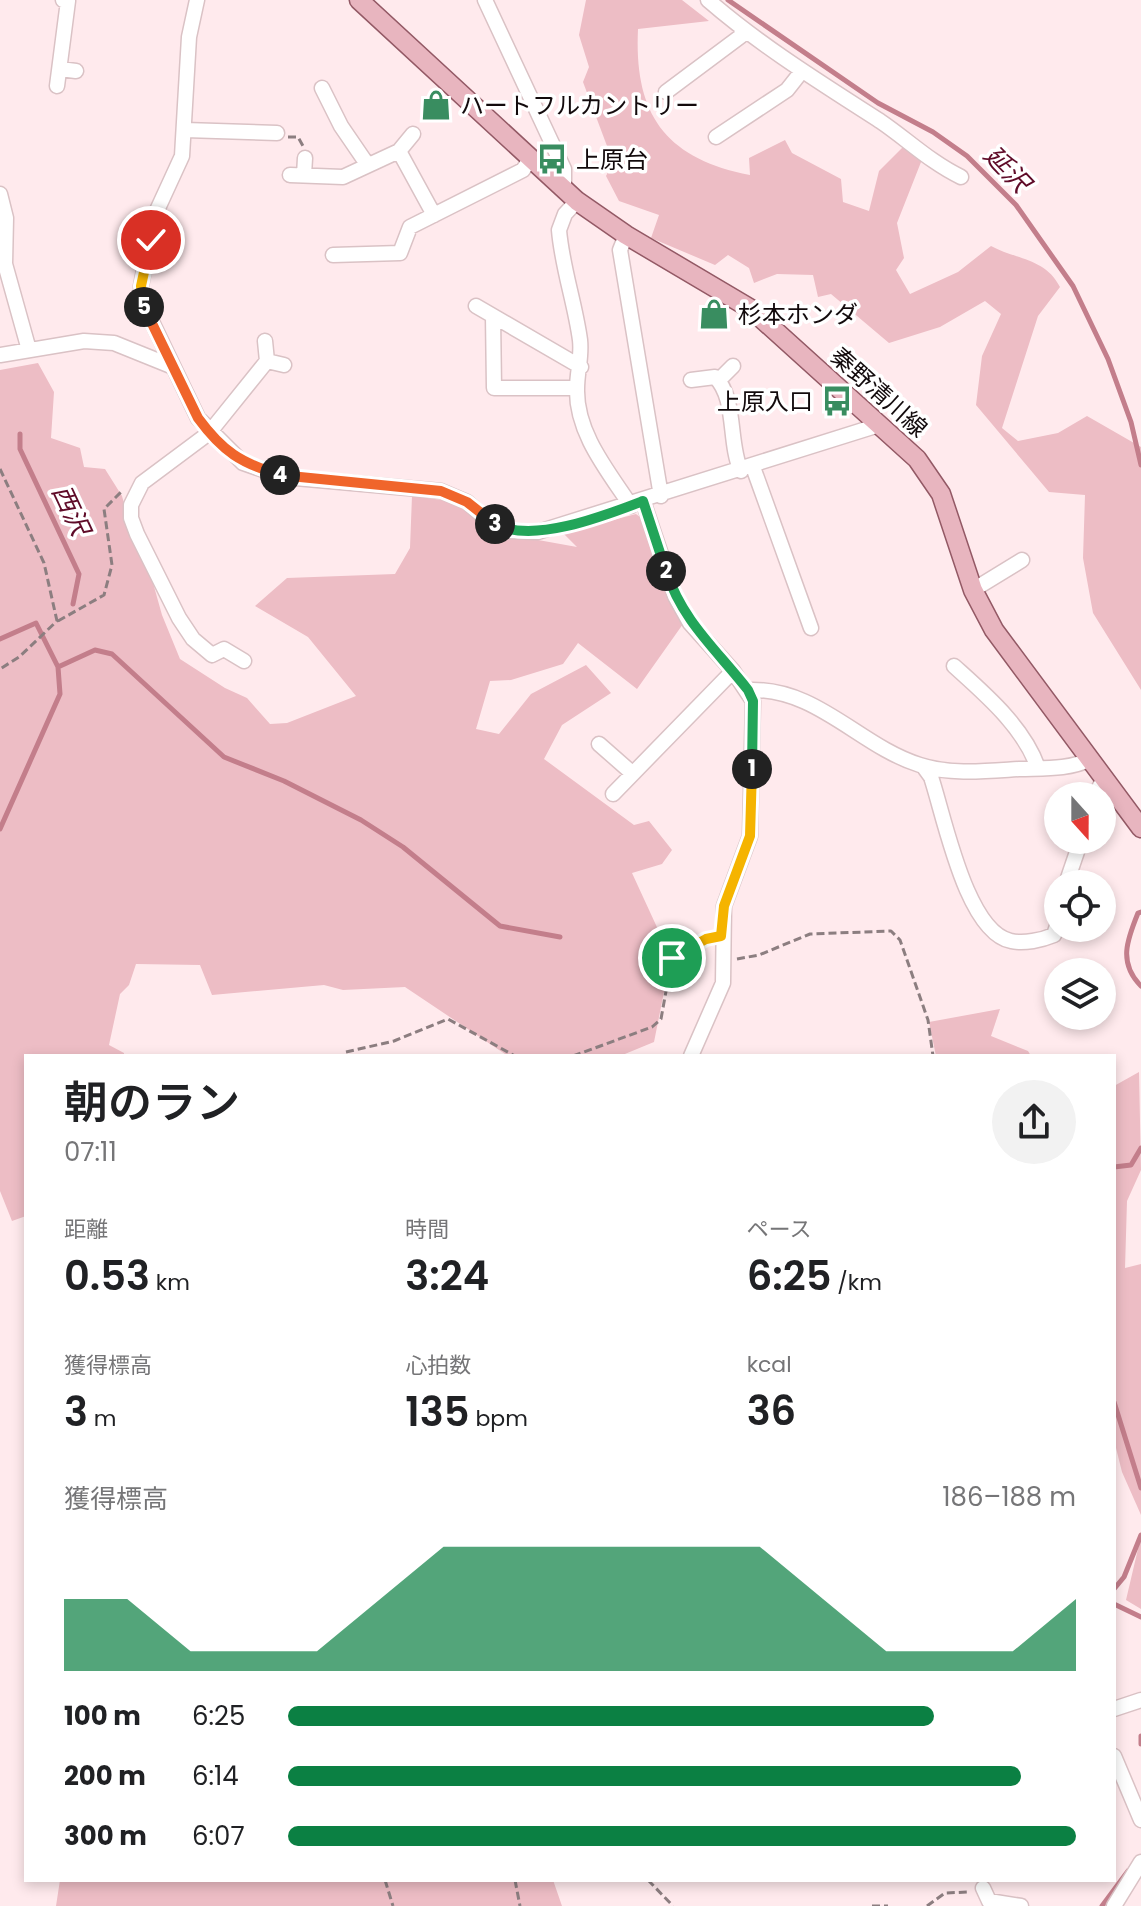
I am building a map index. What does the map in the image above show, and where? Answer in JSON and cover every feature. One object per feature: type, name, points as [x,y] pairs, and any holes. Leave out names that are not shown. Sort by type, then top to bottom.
[{"type":"main road","name":"秦野清川線","points":[[359,0],[570,195],[626,235],[751,309],[917,459],[934,481],[973,590],[1006,648],[1141,828]]},
{"type":"street","points":[[57,86],[68,1],[63,0]]},
{"type":"street","points":[[197,0],[189,37],[185,130],[176,175],[154,217],[141,286],[149,322],[209,433],[243,463],[284,477],[441,491],[467,502],[486,519],[509,531],[538,532],[637,504],[879,425]]},
{"type":"street","points":[[485,0],[564,169],[570,195],[559,230],[581,367],[576,388],[589,439],[637,504],[675,596],[690,623],[733,671],[753,701],[750,836],[724,906],[721,936],[726,961],[723,983],[692,1054]]},
{"type":"street","points":[[708,0],[742,29],[883,123],[931,162],[961,177]]},
{"type":"street","points":[[666,92],[696,62],[741,36],[742,29]]},
{"type":"street","points":[[60,69],[76,71]]},
{"type":"street","points":[[716,137],[747,109],[787,90],[802,71]]},
{"type":"street","points":[[322,88],[341,126],[367,164]]},
{"type":"street","points":[[185,130],[283,135]]},
{"type":"street","points":[[304,150],[297,175],[343,177],[399,151],[413,134]]},
{"type":"street","points":[[399,151],[434,215]]},
{"type":"street","points":[[333,255],[400,253],[410,227],[523,170],[530,159]]},
{"type":"street","points":[[0,194],[6,218],[5,264],[29,350]]},
{"type":"street","points":[[626,235],[620,250],[661,496]]},
{"type":"street","points":[[476,306],[581,367]]},
{"type":"street","points":[[493,316],[494,388],[576,388]]},
{"type":"street","points":[[0,355],[84,341],[114,343],[171,366]]},
{"type":"street","points":[[244,661],[224,649],[212,655],[193,639],[179,618],[131,518],[131,505],[142,483],[209,433],[267,361],[265,341]]},
{"type":"street","points":[[267,361],[284,365]]},
{"type":"street","points":[[719,380],[733,366]]},
{"type":"street","points":[[691,380],[715,377],[724,386],[734,456],[747,469],[811,628]]},
{"type":"street","points":[[973,590],[1022,560]]},
{"type":"street","points":[[954,666],[996,705],[1034,757],[1038,768]]},
{"type":"street","points":[[613,794],[733,671]]},
{"type":"street","points":[[748,690],[771,689],[813,704],[923,766],[966,772],[1073,767],[1091,759]]},
{"type":"street","points":[[599,744],[632,773]]},
{"type":"street","points":[[923,766],[931,777],[964,888],[1001,937],[1013,942],[1044,939]]},
{"type":"street","points":[[1102,782],[1104,778]]},
{"type":"street","points":[[1116,1708],[1141,1700]]},
{"type":"street","points":[[1116,1761],[1141,1820]]},
{"type":"street","points":[[1114,1906],[1139,1865]]},
{"type":"street","points":[[983,1888],[989,1901],[1021,1906]]},
{"type":"path","points":[[283,135],[298,137],[304,150]]},
{"type":"path","points":[[0,469],[44,563],[57,621]]},
{"type":"path","points":[[0,669],[19,657],[57,621],[104,595],[112,565],[104,509],[113,497],[142,483]]},
{"type":"path","points":[[726,961],[759,955],[810,934],[891,931],[900,940],[928,1020],[933,1054]]},
{"type":"path","points":[[578,1054],[652,1027],[661,1019],[672,958],[706,939],[721,936]]},
{"type":"path","points":[[346,1052],[394,1041],[448,1019],[511,1054]]},
{"type":"path","points":[[386,1882],[393,1906]]},
{"type":"path","points":[[515,1882],[520,1906]]},
{"type":"path","points":[[650,1882],[673,1906]]},
{"type":"path","points":[[927,1906],[945,1893],[983,1888]]},
{"type":"path","points":[[872,1906],[888,1906]]},
{"type":"shaded area","points":[[586,0],[682,0],[709,21],[638,29],[638,59],[649,108],[660,127],[696,157],[750,175],[749,158],[785,140],[792,153],[841,179],[843,202],[869,211],[879,171],[905,145],[923,157],[897,223],[904,258],[896,270],[910,294],[958,272],[991,246],[1030,261],[1054,277],[1060,287],[1038,316],[1002,428],[1018,441],[1058,433],[1087,416],[1141,447],[1141,690],[1093,613],[1083,558],[1085,495],[1049,492],[976,405],[982,356],[1001,314],[985,301],[940,327],[889,343],[831,294],[818,297],[813,275],[777,274],[754,283],[749,268],[728,255],[715,265],[651,238],[659,215],[619,201],[606,176],[613,162],[583,82],[589,67],[579,35]]},
{"type":"shaded area","points":[[38,363],[54,392],[51,438],[80,448],[84,467],[105,469],[122,496],[132,532],[148,565],[162,615],[180,659],[225,688],[247,698],[270,724],[287,723],[356,696],[308,637],[255,606],[287,578],[395,574],[410,548],[412,496],[442,500],[467,509],[527,538],[577,547],[563,533],[636,514],[644,520],[683,624],[637,689],[578,643],[563,664],[511,680],[490,681],[476,729],[499,734],[531,694],[586,665],[611,693],[562,725],[544,759],[634,825],[649,821],[672,850],[662,864],[632,873],[667,949],[667,977],[654,1042],[625,1054],[505,1054],[405,987],[343,990],[324,985],[212,995],[200,965],[136,964],[129,985],[120,994],[109,1045],[124,1054],[24,1054],[24,1217],[12,1221],[0,1191],[0,370]]},
{"type":"shaded area","points":[[1000,1009],[991,1036],[1030,1054],[936,1054],[929,1022]]},
{"type":"shaded area","points":[[1139,1072],[1141,1170],[1127,1201],[1125,1268],[1141,1264],[1141,1515],[1122,1472],[1116,1448],[1116,1085]]},
{"type":"shaded area","points":[[1141,1536],[1141,1609],[1126,1600]]},
{"type":"shaded area","points":[[60,1882],[554,1882],[562,1906],[56,1906]]},
{"type":"waterway","name":"延沢","points":[[728,0],[878,103],[933,132],[967,156],[1016,205],[1073,286],[1108,359],[1131,422],[1141,465]]},
{"type":"waterway","name":"西沢","points":[[20,434],[20,449],[79,574],[73,604]]},
{"type":"waterway","name":"西沢","points":[[0,639],[36,623],[58,667],[60,694],[0,829]]},
{"type":"waterway","points":[[58,667],[95,650],[112,654],[224,757],[284,781],[361,820],[403,847],[500,926],[560,937]]},
{"type":"waterway","name":"延沢","points":[[1141,912],[1134,923],[1127,951],[1129,969],[1141,986]]},
{"type":"waterway","name":"延沢","points":[[1116,1167],[1131,1165],[1141,1148]]},
{"type":"waterway","name":"延沢","points":[[1116,1408],[1141,1488]]},
{"type":"waterway","name":"延沢","points":[[1116,1587],[1124,1577],[1141,1535]]},
{"type":"waterway","name":"延沢","points":[[1116,1605],[1141,1617]]},
{"type":"waterway","name":"延沢","points":[[1141,1736],[1141,1744]]},
{"type":"waterway","points":[[1102,1906],[1128,1871]]},
{"type":"place","name":"ハートフルカントリー","points":[[436,105]]},
{"type":"place","name":"上原台","points":[[552,159]]},
{"type":"place","name":"杉本ホンダ","points":[[714,314]]},
{"type":"place","name":"上原入口","points":[[837,401]]},
{"type":"route","points":[[151,240],[141,286],[149,322],[198,418],[209,433],[243,463],[284,477],[441,491],[467,502],[486,519],[509,531],[538,532],[643,501],[675,596],[690,623],[733,671],[753,701],[750,836],[724,906],[721,936],[706,939],[672,958]]}]
